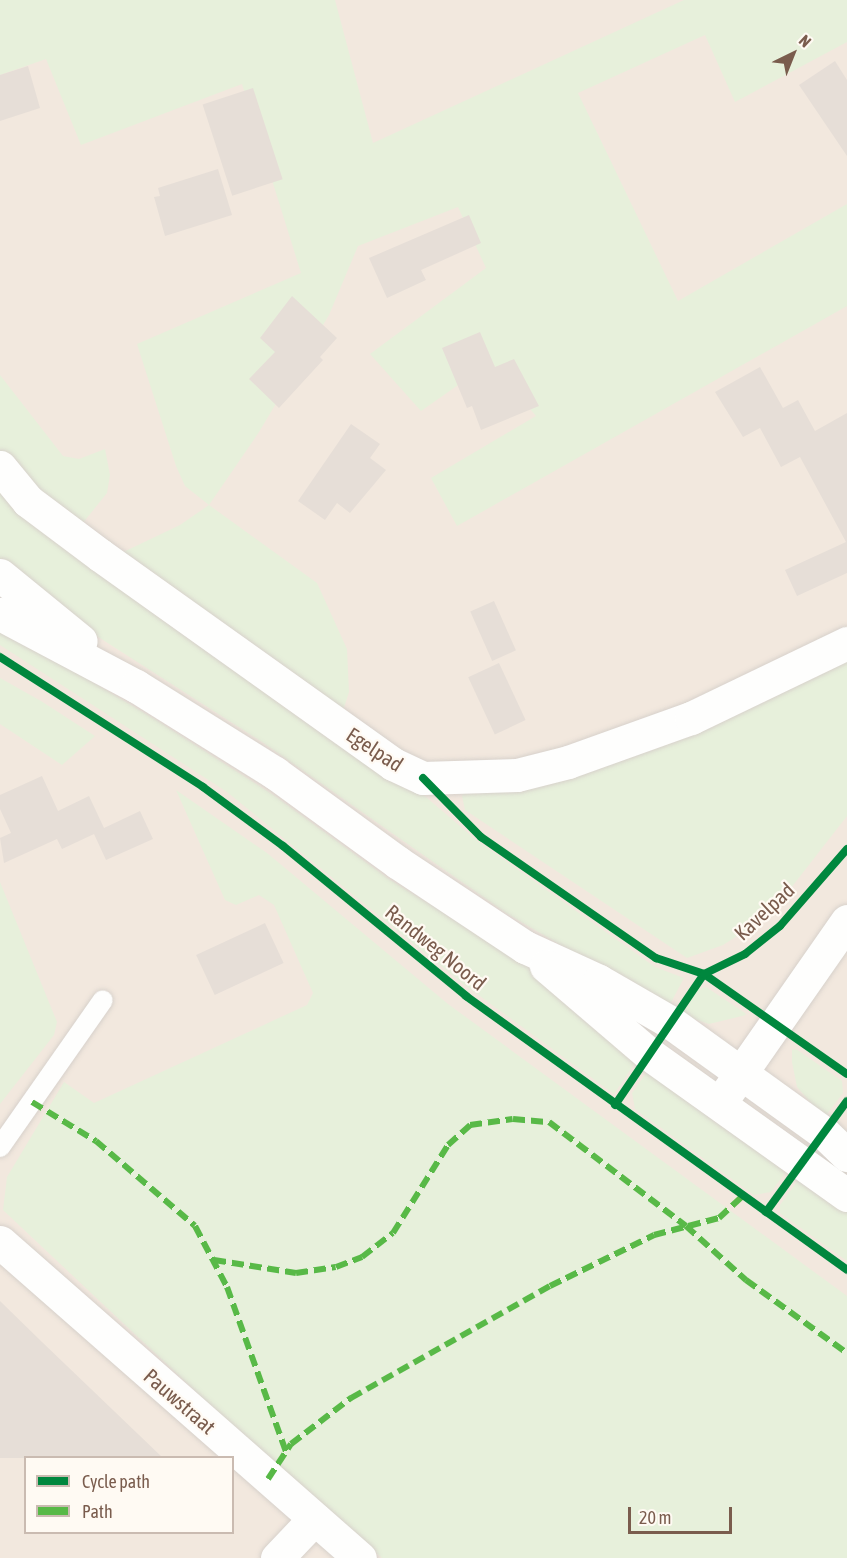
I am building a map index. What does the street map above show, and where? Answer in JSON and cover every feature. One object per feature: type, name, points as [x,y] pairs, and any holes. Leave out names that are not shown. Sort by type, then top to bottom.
[{"type":"street","name":"Egelpad","points":[[0,467],[28,501],[100,555],[393,764],[423,778],[517,775],[568,762],[691,718],[847,643]]},
{"type":"street","name":"Randweg Noord","points":[[0,575],[136,686]]},
{"type":"street","name":"Randweg Noord","points":[[0,615],[136,686],[275,774],[397,862],[525,946],[599,981],[670,1022],[824,1133],[847,1155]]},
{"type":"street","points":[[719,1104],[847,921]]},
{"type":"street","name":"Randweg Noord","points":[[525,946],[586,1004],[847,1196]]},
{"type":"street","name":"Pauwstraat","points":[[0,1242],[360,1558]]},
{"type":"street","points":[[277,1558],[314,1519]]},
{"type":"lane","points":[[0,1147],[103,1000]]},
{"type":"shaded area","points":[[0,0],[847,0],[847,1558],[0,1558]]},
{"type":"green space","points":[[0,0],[335,0],[373,143],[684,0],[847,0],[847,42],[735,102],[705,35],[578,93],[678,301],[847,204],[847,306],[457,526],[431,478],[536,416],[491,362],[421,411],[370,354],[486,268],[458,207],[358,246],[329,315],[259,432],[209,505],[185,486],[176,466],[137,344],[301,273],[242,84],[81,145],[46,59],[0,75]]},
{"type":"green space","points":[[0,375],[63,456],[79,459],[105,449],[110,475],[107,493],[78,529],[0,459]]},
{"type":"green space","points":[[0,491],[419,791],[476,840],[655,967],[684,978],[668,1008],[506,913],[262,742],[61,613],[0,562]]},
{"type":"green space","points":[[209,505],[317,583],[347,649],[349,692],[341,717],[115,556],[180,525]]},
{"type":"green space","points":[[0,627],[158,721],[275,796],[389,879],[545,976],[639,1057],[614,1094],[462,983],[227,792],[0,645]]},
{"type":"green space","points":[[847,655],[847,816],[787,893],[753,926],[723,945],[687,958],[465,810],[462,796],[466,788]]},
{"type":"green space","points":[[0,678],[95,736],[62,765],[0,724]]},
{"type":"green space","points":[[176,790],[267,853],[448,1004],[847,1296],[847,1558],[382,1558],[261,1453],[3,1210],[7,1177],[64,1082],[94,1103],[307,1005],[313,993],[274,905],[259,895],[236,905],[225,900]]},
{"type":"green space","points":[[0,882],[57,1022],[54,1035],[0,1104]]},
{"type":"green space","points":[[706,987],[746,1015],[709,1024],[682,1015],[698,989]]},
{"type":"green space","points":[[796,1049],[842,1081],[843,1093],[824,1118],[797,1087],[792,1062],[792,1050]]},
{"type":"green space","points":[[651,1066],[791,1165],[771,1192],[754,1195],[635,1109],[632,1093]]},
{"type":"green space","points":[[802,1175],[847,1208],[847,1261],[780,1213],[780,1205]]},
{"type":"building","points":[[835,61],[847,80],[847,156],[799,85]]},
{"type":"building","points":[[28,66],[40,108],[0,121],[0,75]]},
{"type":"building","points":[[253,88],[283,179],[232,196],[203,104]]},
{"type":"building","points":[[218,169],[232,215],[165,236],[154,197],[160,196],[158,188]]},
{"type":"building","points":[[469,215],[481,243],[421,270],[426,280],[387,298],[369,258]]},
{"type":"building","points":[[292,296],[337,338],[320,357],[323,360],[279,408],[249,379],[275,352],[260,338]]},
{"type":"building","points":[[480,332],[495,367],[514,359],[539,406],[481,430],[472,406],[467,408],[442,348]]},
{"type":"building","points":[[760,367],[783,408],[798,400],[815,431],[847,413],[847,573],[797,596],[785,570],[846,542],[800,457],[781,467],[760,428],[743,437],[715,392]]},
{"type":"building","points":[[351,424],[380,444],[370,458],[386,470],[350,513],[337,503],[325,520],[298,501]]},
{"type":"building","points":[[494,601],[516,650],[492,661],[470,612]]},
{"type":"building","points":[[499,663],[526,720],[495,734],[468,677]]},
{"type":"building","points":[[42,776],[58,811],[89,796],[104,828],[140,811],[153,839],[106,860],[94,834],[62,849],[57,839],[4,863],[0,838],[11,833],[0,809],[0,795]]},
{"type":"building","points":[[265,923],[284,963],[215,995],[196,955]]},
{"type":"building","points":[[0,1301],[161,1456],[24,1456],[24,1458],[0,1458]]},
{"type":"marked path","points":[[32,1102],[96,1141],[195,1226],[227,1287],[286,1452]]},
{"type":"marked path","points":[[214,1260],[296,1273],[336,1267],[362,1257],[393,1233],[448,1145],[470,1125],[513,1119],[549,1122],[686,1226],[746,1280],[847,1353]]},
{"type":"marked path","points":[[268,1479],[291,1444],[351,1398],[550,1286],[654,1235],[719,1218],[743,1196]]},
{"type":"cycle path","points":[[0,657],[203,787],[283,846],[466,996],[847,1270]]},
{"type":"cycle path","points":[[423,778],[481,837],[656,958],[704,974],[847,1074]]},
{"type":"cycle path","name":"Kavelpad","points":[[615,1105],[704,974],[745,954],[780,926],[847,849]]},
{"type":"cycle path","points":[[766,1212],[847,1101]]}]
